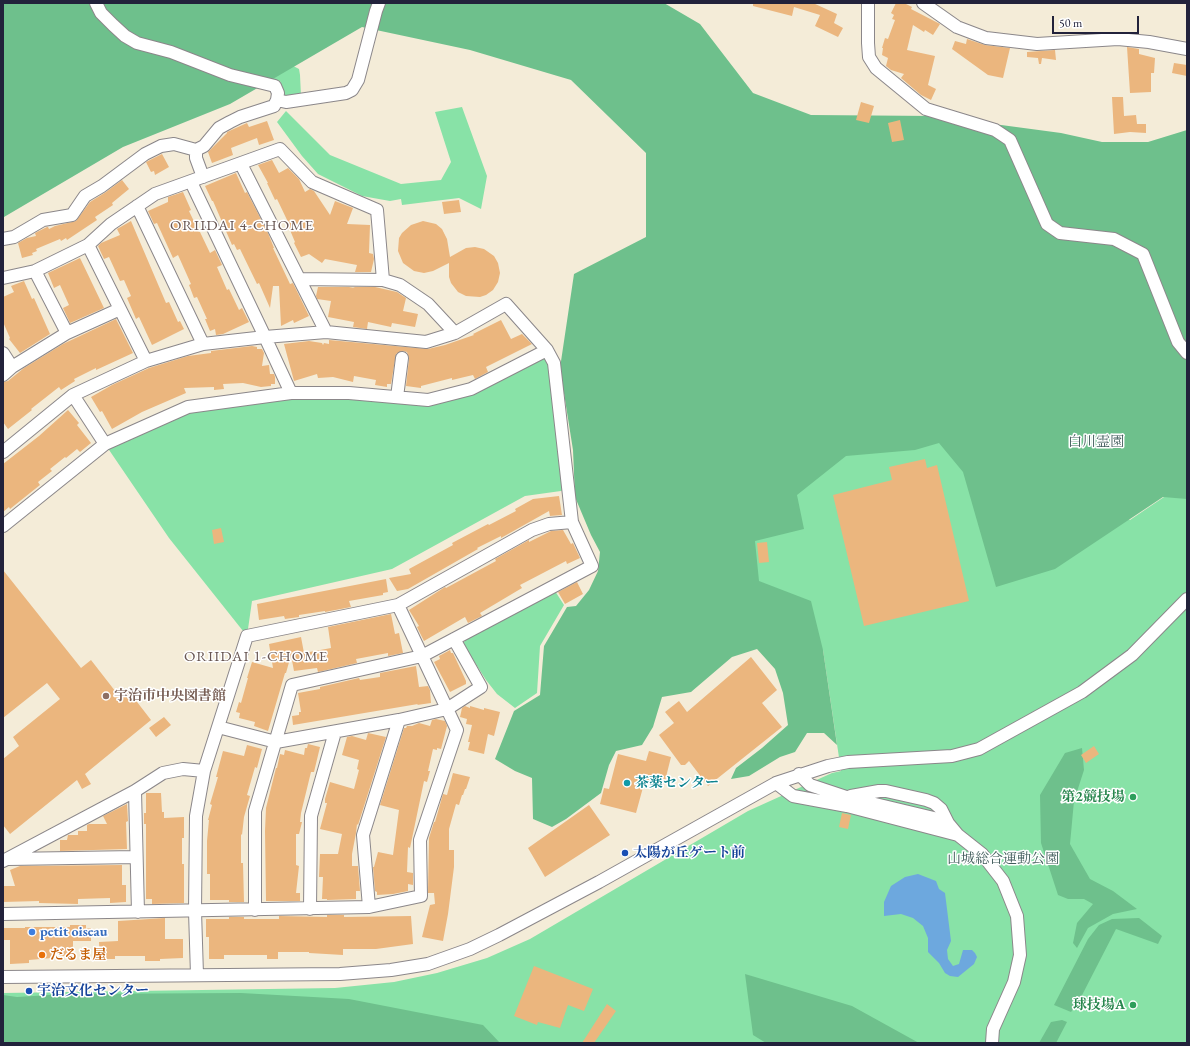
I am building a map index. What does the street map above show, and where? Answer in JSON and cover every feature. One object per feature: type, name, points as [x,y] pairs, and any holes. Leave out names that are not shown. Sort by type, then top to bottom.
[{"type":"street","points":[[3,239],[14,237],[42,220],[72,215],[85,196],[102,186],[145,154],[161,146],[174,144],[196,150],[204,146],[219,128],[240,117],[274,106],[278,100],[278,93],[275,86],[230,75],[171,52],[137,43],[125,36],[113,25],[102,13],[96,3]]},
{"type":"street","points":[[278,100],[286,102],[346,93],[352,90],[358,80],[379,3]]},
{"type":"street","points":[[868,3],[869,57],[876,68],[926,109],[996,130],[1010,140],[1047,224],[1060,233],[1114,239],[1143,254],[1178,342],[1187,353]]},
{"type":"street","points":[[923,3],[957,27],[986,38],[1037,44],[1118,39],[1149,42],[1187,49]]},
{"type":"street","points":[[3,278],[35,271],[88,245],[111,224],[155,194],[280,149],[312,182],[377,210],[383,280]]},
{"type":"street","points":[[196,150],[196,158],[203,177]]},
{"type":"street","points":[[241,164],[326,332]]},
{"type":"street","points":[[191,182],[266,337],[290,393]]},
{"type":"street","points":[[137,206],[203,344]]},
{"type":"street","points":[[88,245],[146,361]]},
{"type":"street","points":[[35,271],[67,333]]},
{"type":"street","points":[[299,279],[383,280],[400,285],[428,304],[455,333]]},
{"type":"street","points":[[4,448],[73,395],[146,361],[203,344],[326,332],[403,349],[455,333],[506,304],[547,350],[554,362],[572,522],[592,566],[422,656],[292,685],[255,811],[255,910]]},
{"type":"street","points":[[3,353],[8,371],[67,333],[120,309]]},
{"type":"street","points":[[397,397],[403,349]]},
{"type":"street","points":[[3,526],[105,444],[188,407],[290,393],[349,393],[428,400],[471,389],[547,350]]},
{"type":"street","points":[[73,395],[105,444]]},
{"type":"street","points":[[197,975],[194,911],[196,816],[204,772],[247,636],[398,606],[532,530],[549,524],[572,522]]},
{"type":"street","points":[[3,977],[340,974],[391,970],[428,964],[470,949],[499,936],[776,783],[799,774],[848,762],[952,756],[979,749],[1082,692],[1132,655],[1187,599]]},
{"type":"street","points":[[3,914],[369,908],[421,896],[420,840],[457,730],[398,606]]},
{"type":"street","points":[[218,727],[276,742],[399,720],[447,709],[480,687],[454,639]]},
{"type":"street","points":[[369,908],[363,835],[399,720]]},
{"type":"street","points":[[310,908],[311,816],[335,732]]},
{"type":"street","points":[[4,860],[135,791],[163,773],[183,769],[204,772]]},
{"type":"street","points":[[799,774],[810,785],[846,796],[938,819],[946,819]]},
{"type":"street","points":[[776,783],[794,796],[832,811],[922,832],[958,835]]},
{"type":"street","points":[[135,791],[138,912]]},
{"type":"street","points":[[846,796],[878,791],[926,800],[934,804],[940,808],[958,835],[982,854],[1003,880],[1017,916],[1020,955],[1014,982],[993,1029],[992,1043]]},
{"type":"street","points":[[4,860],[136,856]]},
{"type":"green space","name":"白川霊園","points":[[3,3],[664,3],[700,24],[753,93],[811,115],[934,116],[1061,133],[1102,142],[1148,142],[1187,130],[1187,499],[1163,497],[1055,569],[996,587],[963,472],[939,443],[915,450],[846,456],[797,495],[804,529],[755,541],[759,581],[811,601],[823,650],[837,745],[824,733],[807,733],[795,752],[780,757],[749,776],[731,779],[736,768],[788,725],[783,693],[775,669],[757,649],[732,657],[691,692],[662,697],[653,727],[642,745],[616,751],[609,765],[601,793],[566,819],[552,827],[533,819],[532,778],[515,771],[495,759],[514,711],[540,695],[544,646],[567,607],[576,606],[589,590],[598,571],[600,552],[575,497],[573,450],[560,368],[574,274],[646,237],[646,153],[571,80],[470,50],[362,27],[230,104],[123,147],[4,217]]},
{"type":"green space","points":[[197,40],[276,57],[299,69],[301,96],[284,98],[280,81],[274,80]]},
{"type":"green space","points":[[462,107],[487,176],[481,209],[459,198],[402,205],[401,199],[390,201],[362,196],[318,174],[302,156],[277,122],[286,111],[330,155],[401,184],[441,180],[451,162],[435,112]]},
{"type":"green space","points":[[547,350],[568,490],[525,496],[392,569],[252,601],[247,636],[169,538],[105,444],[188,407],[291,393],[429,400],[471,389]]},
{"type":"green space","name":"山城総合運動公園","points":[[789,354],[1130,520],[1164,497],[1187,489],[1187,1043],[3,1043],[3,993],[335,988],[394,982],[437,973],[487,958],[530,939],[748,811],[832,773],[841,771],[823,650],[711,620]]},
{"type":"green space","points":[[555,591],[564,605],[540,646],[537,693],[515,708],[497,694],[486,680],[463,644],[467,637]]},
{"type":"green space","points":[[1082,748],[1084,770],[1074,801],[1070,844],[1090,879],[1113,891],[1137,909],[1113,914],[1088,928],[1077,948],[1073,943],[1077,923],[1093,904],[1084,899],[1068,899],[1058,895],[1041,843],[1040,795],[1065,753]]},
{"type":"green space","points":[[1139,918],[1162,936],[1158,944],[1116,929],[1079,1001],[1071,1012],[1054,1005],[1088,939],[1099,925],[1112,919]]},
{"type":"green space","points":[[745,974],[852,1006],[919,1043],[766,1043],[753,1035]]},
{"type":"green space","points":[[241,993],[349,999],[483,1025],[500,1043],[3,1043],[3,995],[17,997],[66,994]]},
{"type":"green space","points":[[1062,1020],[1067,1022],[1056,1043],[1039,1043],[1051,1022]]},
{"type":"water","points":[[918,874],[936,881],[939,889],[945,893],[951,941],[947,950],[948,959],[953,966],[959,964],[963,950],[972,950],[977,957],[974,964],[958,977],[950,976],[945,973],[939,963],[928,952],[928,938],[923,926],[913,918],[901,914],[884,916],[884,902],[891,886],[905,877]]},
{"type":"building","points":[[753,3],[813,3],[837,14],[834,23],[843,28],[838,37],[815,26],[820,15],[794,7],[792,16],[753,6]]},
{"type":"building","points":[[896,3],[904,3],[912,7],[911,9],[940,24],[933,35],[925,30],[924,32],[913,25],[907,50],[935,56],[928,85],[936,89],[931,100],[921,95],[901,78],[904,74],[891,70],[886,66],[888,58],[882,55],[882,48],[885,38],[888,39],[895,20],[892,19],[894,15],[891,13]]},
{"type":"building","points":[[967,39],[985,45],[1010,48],[1003,78],[988,75],[952,49],[955,41],[966,44]]},
{"type":"building","points":[[1127,47],[1139,49],[1139,54],[1155,58],[1154,73],[1151,73],[1151,92],[1130,93]]},
{"type":"building","points":[[1055,50],[1056,60],[1042,58],[1041,64],[1039,64],[1038,58],[1027,57],[1027,52]]},
{"type":"building","points":[[1174,63],[1187,65],[1187,76],[1172,73]]},
{"type":"building","points":[[1112,97],[1123,97],[1124,116],[1136,115],[1137,124],[1146,124],[1146,133],[1130,132],[1114,134]]},
{"type":"building","points":[[861,102],[874,106],[869,123],[856,120]]},
{"type":"building","points":[[900,120],[904,140],[892,142],[888,123]]},
{"type":"building","points":[[267,121],[274,140],[259,145],[257,138],[231,148],[233,155],[212,163],[208,152],[227,132],[247,123],[249,127]]},
{"type":"building","points":[[162,154],[169,167],[155,175],[154,171],[151,172],[146,162]]},
{"type":"building","points":[[272,160],[279,173],[288,168],[299,179],[305,192],[310,189],[314,191],[330,215],[335,201],[353,208],[347,224],[370,225],[369,253],[373,254],[374,259],[371,272],[355,272],[357,265],[325,259],[322,263],[309,254],[301,257],[294,243],[295,242],[287,223],[288,222],[277,199],[275,200],[258,165]]},
{"type":"building","points":[[236,173],[245,193],[247,192],[268,233],[273,248],[290,284],[293,283],[309,316],[294,323],[293,320],[281,326],[279,286],[273,286],[270,308],[259,283],[257,284],[240,249],[237,250],[234,244],[232,245],[205,186]]},
{"type":"building","points":[[122,180],[129,189],[112,203],[113,205],[95,217],[97,220],[67,240],[66,238],[61,241],[60,239],[36,249],[37,251],[32,253],[33,255],[22,258],[18,243],[27,238],[36,236],[35,233],[47,227],[49,229],[76,221],[90,202]]},
{"type":"building","points":[[183,192],[191,210],[189,211],[210,253],[215,250],[222,265],[217,267],[227,290],[229,289],[239,310],[242,308],[249,322],[223,334],[216,335],[215,329],[210,331],[205,319],[207,319],[197,297],[194,298],[189,285],[191,284],[178,255],[173,258],[157,223],[154,224],[148,211],[168,202],[168,197]]},
{"type":"building","points":[[459,200],[461,212],[444,214],[442,202]]},
{"type":"building","points":[[131,221],[166,303],[169,302],[178,322],[180,321],[184,329],[152,345],[139,317],[136,319],[127,298],[131,296],[124,280],[120,281],[109,257],[104,259],[98,246],[101,243],[120,235],[117,229]]},
{"type":"building","points":[[423,221],[436,224],[442,229],[447,239],[450,257],[466,248],[475,247],[484,249],[494,256],[498,263],[500,273],[498,282],[493,290],[480,297],[466,296],[458,292],[451,283],[449,277],[449,263],[433,271],[424,273],[414,271],[403,263],[398,251],[399,238],[411,225]]},
{"type":"building","points":[[80,258],[104,308],[70,323],[63,308],[69,305],[60,285],[54,288],[48,273]]},
{"type":"building","points":[[24,281],[32,299],[34,298],[50,334],[20,353],[9,339],[10,338],[3,322],[3,297],[14,292],[11,286]]},
{"type":"building","points":[[318,287],[375,287],[397,292],[406,298],[403,311],[418,314],[415,327],[392,323],[391,327],[368,322],[367,329],[353,327],[354,322],[328,317],[331,301],[317,299],[316,296]]},
{"type":"building","points":[[116,319],[133,353],[74,379],[75,381],[61,390],[59,387],[8,429],[3,422],[3,382],[8,381],[24,368],[63,344]]},
{"type":"building","points":[[501,320],[511,339],[522,334],[532,344],[486,367],[488,372],[475,379],[473,375],[452,380],[452,378],[421,386],[421,388],[406,386],[409,359],[407,352],[403,351],[396,354],[391,384],[387,384],[387,387],[375,385],[376,380],[354,376],[353,382],[333,377],[318,378],[317,374],[294,381],[284,344],[309,341],[322,343],[323,345],[324,343],[329,344],[329,340],[428,349],[474,335],[473,334]]},
{"type":"building","points":[[252,346],[257,347],[257,349],[262,349],[264,353],[262,366],[269,365],[270,374],[274,374],[275,377],[275,384],[261,387],[243,383],[223,384],[224,389],[214,390],[214,387],[184,388],[186,393],[142,412],[112,429],[102,411],[100,412],[91,397],[112,385],[149,368],[188,356],[211,353],[211,351]]},
{"type":"building","points":[[68,410],[79,423],[77,425],[91,443],[80,452],[77,449],[66,458],[65,457],[50,469],[52,471],[38,482],[40,485],[10,509],[9,507],[3,512],[3,464],[39,436]]},
{"type":"building","points":[[925,459],[927,468],[937,465],[969,601],[864,626],[833,495],[892,480],[889,467]]},
{"type":"building","points":[[559,496],[562,515],[550,516],[549,511],[501,538],[501,536],[477,548],[478,549],[408,589],[397,591],[389,578],[411,574],[409,569],[453,545],[452,543],[516,511],[515,509],[533,499]]},
{"type":"building","points":[[221,528],[224,542],[214,544],[212,530]]},
{"type":"building","points":[[563,530],[571,544],[573,543],[580,558],[567,564],[566,561],[520,585],[522,588],[480,613],[482,616],[468,623],[465,617],[424,641],[417,627],[419,626],[409,610],[445,587],[446,588],[496,561],[495,559],[529,540],[529,542],[551,531]]},
{"type":"building","points":[[767,542],[769,562],[759,563],[757,543]]},
{"type":"building","points":[[3,570],[81,668],[91,660],[119,696],[127,689],[151,720],[85,774],[91,784],[82,789],[77,780],[10,834],[3,825],[3,759],[19,746],[13,737],[60,699],[47,683],[3,718]]},
{"type":"building","points":[[386,579],[388,592],[383,593],[383,595],[349,601],[351,607],[299,615],[299,617],[285,619],[284,616],[259,620],[257,604]]},
{"type":"building","points":[[577,582],[583,594],[565,604],[558,592]]},
{"type":"building","points":[[391,614],[395,634],[399,633],[403,653],[388,656],[388,653],[356,659],[357,663],[318,672],[317,668],[294,671],[291,655],[268,731],[254,726],[255,722],[239,718],[240,713],[236,712],[239,702],[241,703],[252,662],[273,668],[269,644],[301,637],[304,653],[331,648],[328,627]]},
{"type":"building","points":[[450,650],[451,653],[453,653],[466,684],[450,692],[434,662],[440,659],[439,656]]},
{"type":"building","points":[[751,657],[777,690],[762,703],[782,727],[708,786],[689,761],[685,765],[681,765],[659,735],[674,723],[665,712],[679,701],[687,712]]},
{"type":"building","points":[[416,666],[419,687],[428,686],[430,690],[431,703],[293,725],[292,716],[299,715],[299,712],[301,712],[298,693],[320,689],[320,687],[359,678],[360,680],[380,677],[380,673]]},
{"type":"building","points":[[465,706],[484,710],[484,708],[500,712],[494,736],[488,734],[484,754],[468,750],[470,742],[468,742],[472,725],[466,724],[467,719],[460,717],[462,708]]},
{"type":"building","points":[[164,717],[171,725],[156,737],[149,728]]},
{"type":"building","points":[[436,719],[445,721],[447,726],[441,749],[433,749],[428,771],[430,771],[427,782],[424,781],[410,848],[408,847],[407,872],[413,873],[413,885],[408,884],[408,891],[377,895],[377,892],[375,891],[373,867],[378,852],[393,855],[399,810],[380,805],[404,728],[419,723],[430,726],[432,720]]},
{"type":"building","points":[[368,733],[386,737],[358,825],[357,824],[352,854],[352,866],[358,866],[360,891],[356,891],[356,899],[322,899],[323,877],[319,877],[320,854],[338,854],[342,834],[320,829],[327,803],[325,803],[325,799],[330,782],[354,789],[359,770],[357,769],[359,760],[342,755],[347,737],[352,736],[366,740]]},
{"type":"building","points":[[308,744],[320,747],[314,772],[311,772],[301,813],[300,822],[302,822],[299,834],[296,834],[296,865],[299,866],[296,893],[300,893],[300,901],[266,901],[266,808],[276,768],[280,754],[284,755],[285,750],[304,755],[305,748],[307,748]]},
{"type":"building","points":[[247,745],[262,749],[247,795],[250,796],[244,817],[242,835],[241,834],[241,863],[243,863],[244,902],[210,900],[210,874],[207,874],[208,820],[212,805],[210,804],[218,777],[216,777],[223,751],[244,756]]},
{"type":"building","points":[[1094,746],[1099,754],[1086,763],[1081,755]]},
{"type":"building","name":"茶薬センター","points":[[649,751],[671,757],[664,785],[645,780],[636,813],[600,804],[604,788],[609,789],[618,754],[646,761]]},
{"type":"building","points":[[453,773],[470,777],[459,805],[456,804],[449,829],[449,850],[454,850],[454,867],[443,941],[422,937],[430,905],[435,904],[434,893],[428,893],[429,838],[443,794],[447,795]]},
{"type":"building","points":[[146,793],[161,793],[162,812],[164,812],[164,818],[184,817],[182,864],[184,864],[184,903],[152,904],[152,899],[146,899],[146,824],[144,824],[144,813],[146,813]]},
{"type":"building","points":[[127,804],[127,849],[60,851],[60,840],[67,840],[68,835],[78,835],[78,831],[87,831],[87,825],[89,824],[107,824],[103,816]]},
{"type":"building","points":[[589,805],[610,835],[545,877],[528,848]]},
{"type":"building","points":[[842,813],[851,815],[848,829],[839,827]]},
{"type":"building","points":[[122,865],[122,885],[126,885],[126,902],[110,903],[110,898],[78,899],[78,904],[39,903],[39,901],[3,902],[3,886],[15,886],[10,870],[20,866]]},
{"type":"building","points":[[327,915],[344,915],[344,917],[411,916],[413,944],[376,949],[343,949],[343,955],[309,952],[278,952],[278,959],[267,959],[267,955],[224,955],[224,959],[209,959],[209,937],[206,937],[206,919],[229,919],[229,917],[244,917],[244,919],[279,919],[279,916],[327,917]]},
{"type":"building","points":[[165,918],[165,939],[183,939],[183,958],[145,961],[145,956],[115,956],[115,959],[100,959],[99,942],[118,941],[118,921]]},
{"type":"building","points":[[70,925],[86,925],[86,929],[91,928],[91,941],[73,941],[73,956],[52,956],[52,958],[29,960],[29,963],[10,964],[10,940],[3,940],[3,928],[70,927]]},
{"type":"building","points":[[534,966],[593,989],[584,1011],[568,1005],[560,1028],[538,1022],[537,1025],[514,1016]]},
{"type":"building","points":[[607,1004],[616,1011],[594,1043],[582,1043]]},
{"type":"place","name":"宇治市中央図書館","points":[[106,696]]},
{"type":"place","name":"茶薬センター","points":[[627,783]]},
{"type":"place","name":"第2競技場","points":[[1133,797]]},
{"type":"place","name":"太陽が丘ゲート前","points":[[625,853]]},
{"type":"place","name":"petit oiseau","points":[[32,932]]},
{"type":"place","name":"だるま屋","points":[[42,955]]},
{"type":"place","name":"宇治文化センター","points":[[29,991]]},
{"type":"place","name":"球技場A","points":[[1133,1005]]},
{"type":"district","name":"ORIIDAI 4-CHOME","points":[[242,226]]},
{"type":"district","name":"ORIIDAI 1-CHOME","points":[[256,657]]}]
